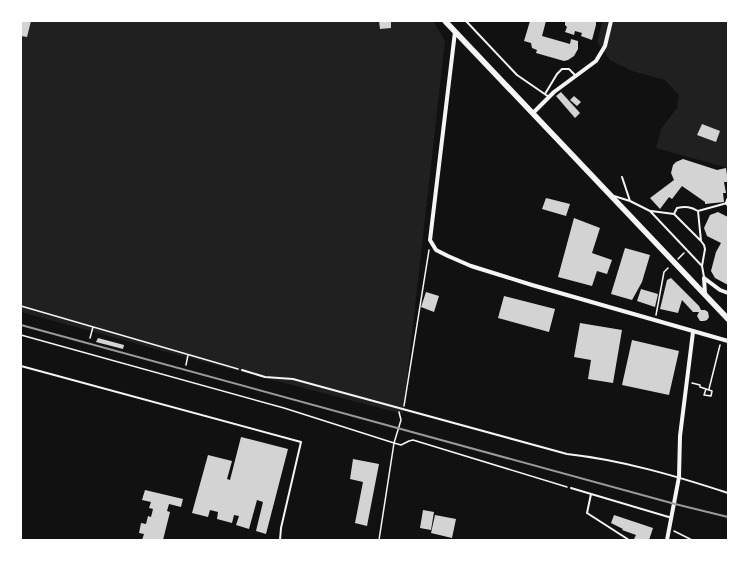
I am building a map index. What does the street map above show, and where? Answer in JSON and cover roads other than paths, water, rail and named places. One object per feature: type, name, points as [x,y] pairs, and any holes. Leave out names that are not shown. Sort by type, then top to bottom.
[{"type":"main road","points":[[445,21],[728,319]]},
{"type":"street","points":[[533,113],[549,96],[596,61],[606,46],[611,21]]},
{"type":"street","points":[[455,32],[430,240],[436,250],[471,266],[655,321],[728,341]]},
{"type":"street","points":[[704,278],[705,295]]},
{"type":"street","points":[[704,278],[720,290],[728,293]]},
{"type":"street","points":[[667,540],[679,477],[680,436],[693,332]]},
{"type":"lane","points":[[466,21],[517,75],[549,96]]},
{"type":"lane","points":[[545,94],[557,74],[562,69],[569,69],[576,76]]},
{"type":"lane","points":[[622,177],[630,201]]},
{"type":"lane","points":[[611,195],[630,201],[650,211],[674,214],[704,245],[705,249],[702,266],[704,278]]},
{"type":"lane","points":[[674,214],[678,208],[682,206],[690,207],[698,211],[728,202]]},
{"type":"lane","points":[[650,211],[702,266]]},
{"type":"lane","points":[[698,211],[701,241]]},
{"type":"lane","points":[[21,366],[301,442],[281,528],[280,540]]},
{"type":"lane","points":[[242,370],[265,377],[293,380],[567,454],[591,457],[679,477],[728,492]]},
{"type":"lane","points":[[571,488],[672,518]]},
{"type":"lane","points":[[591,494],[587,513],[629,540]]},
{"type":"railway","points":[[21,325],[675,504],[728,517]]}]
